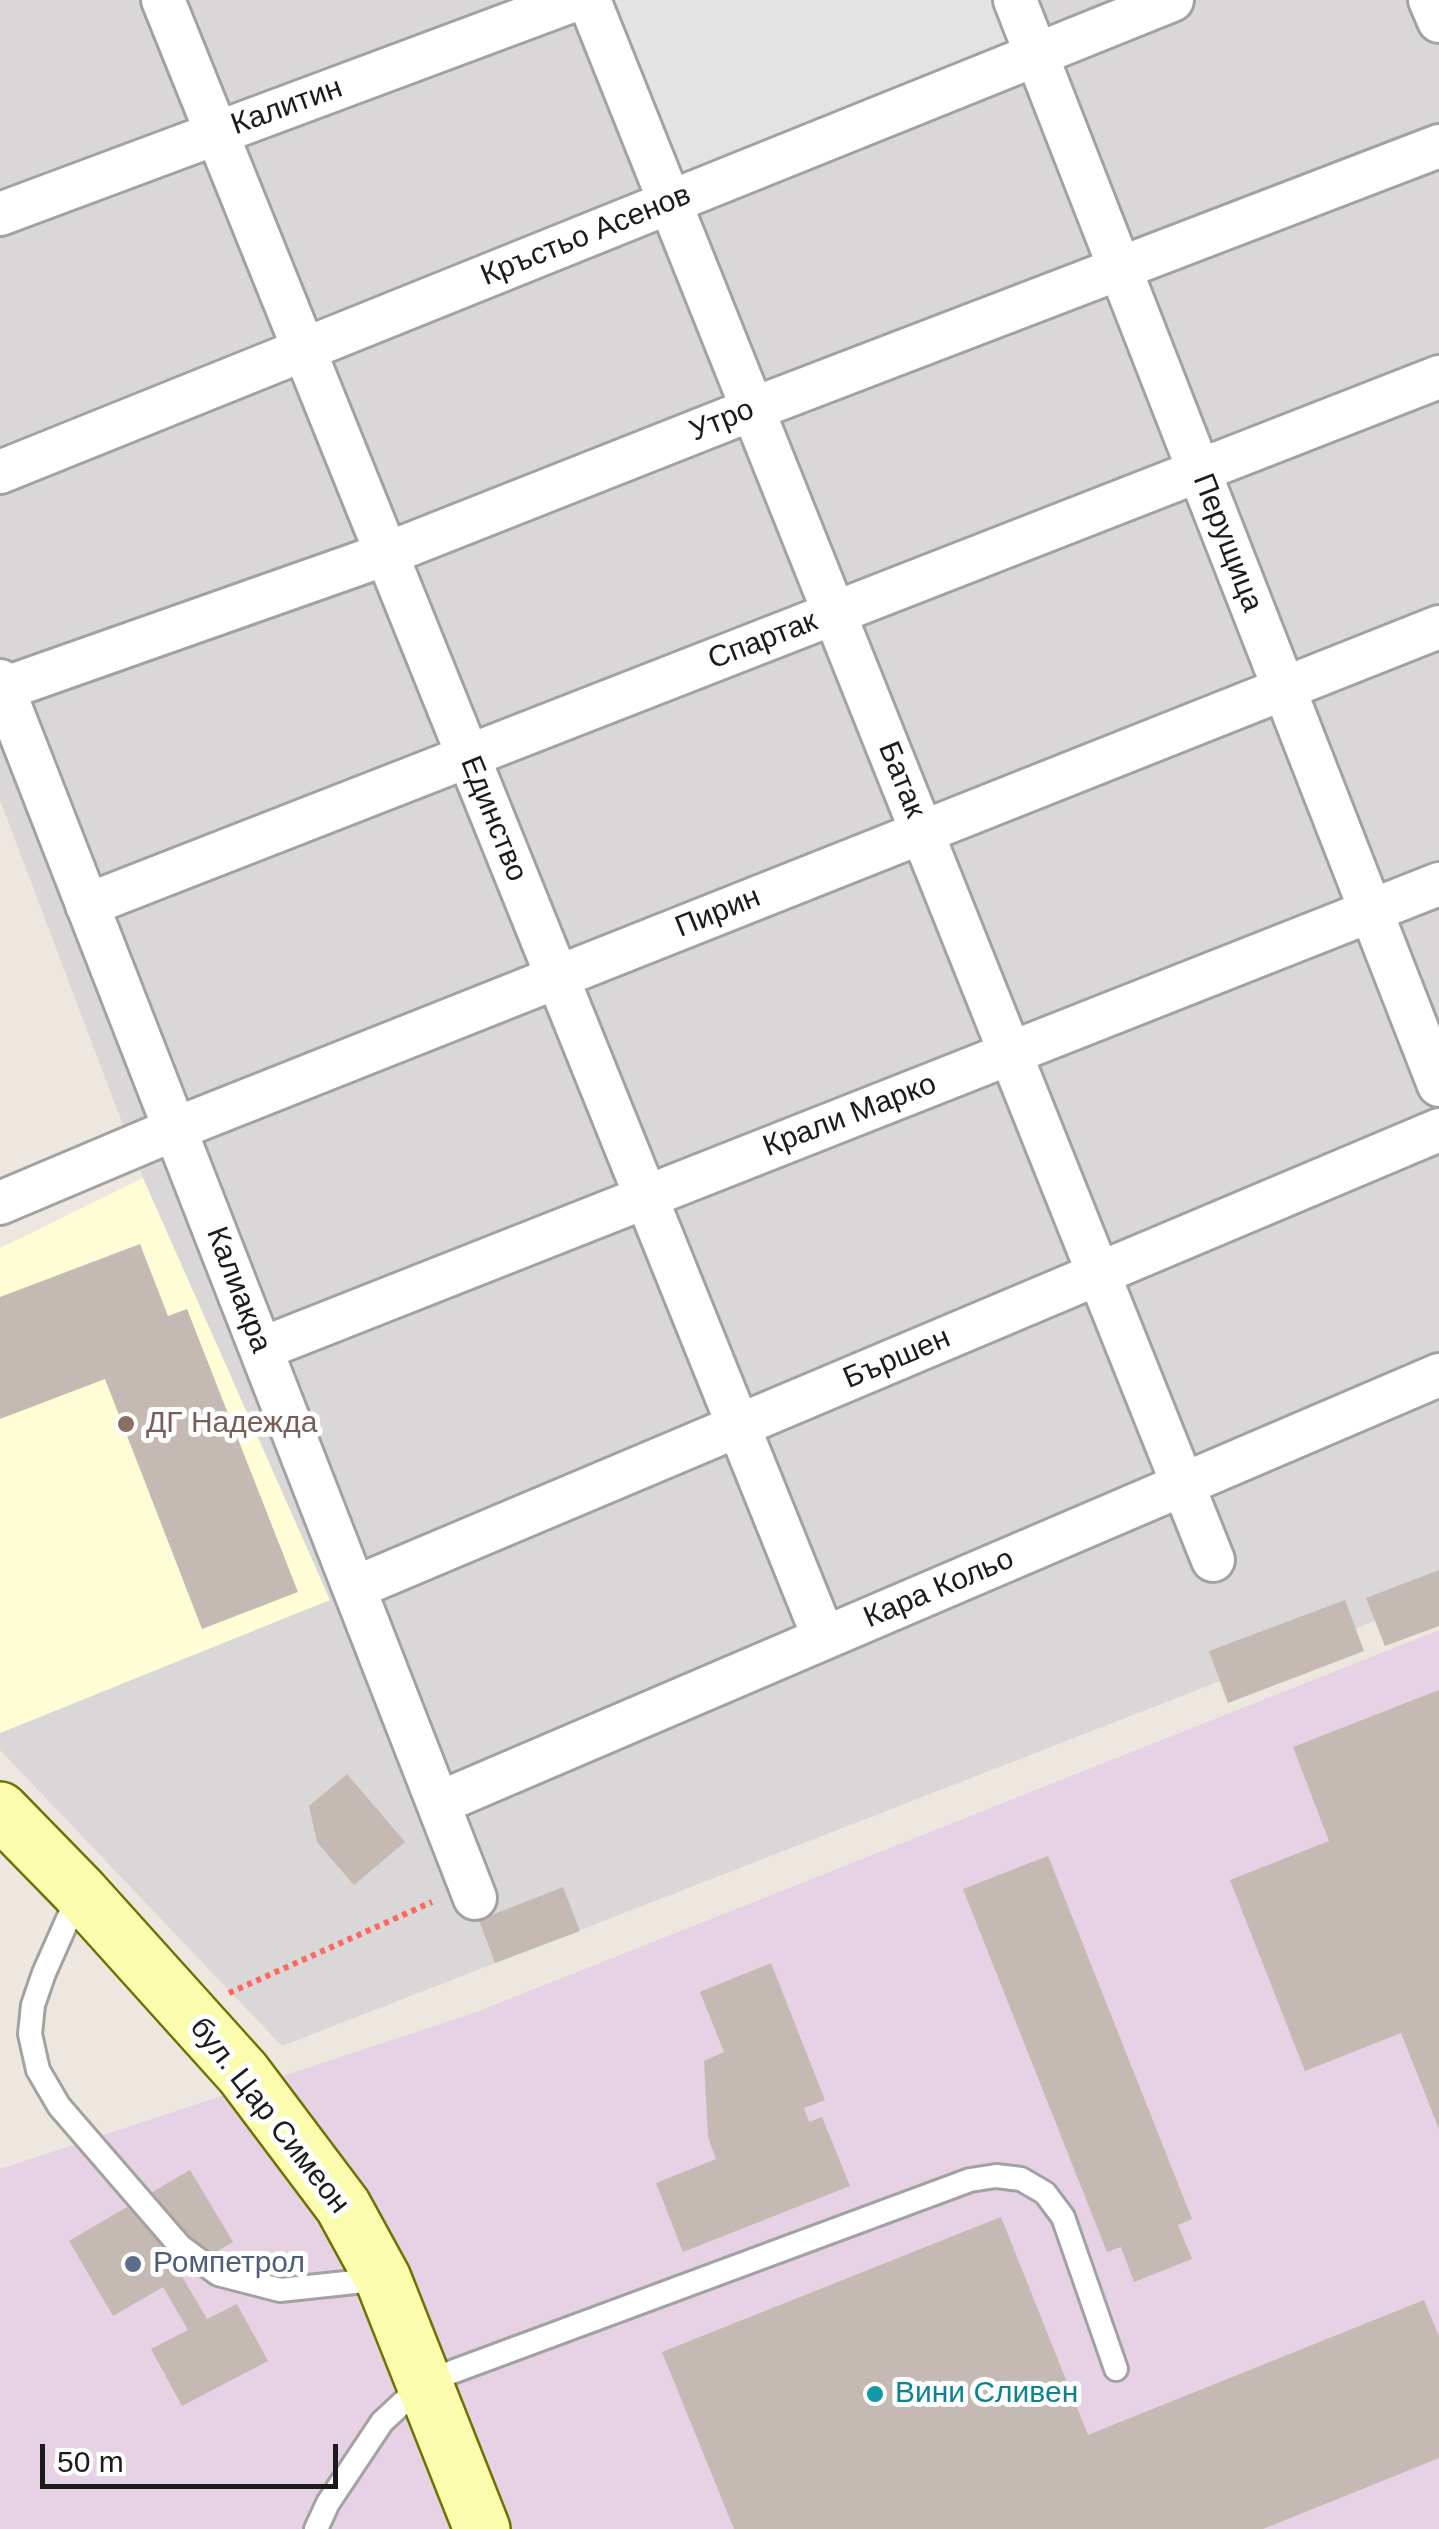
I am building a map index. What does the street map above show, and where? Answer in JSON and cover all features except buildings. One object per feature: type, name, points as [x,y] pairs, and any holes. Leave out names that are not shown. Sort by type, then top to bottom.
[{"type":"main road","name":"бул. Цар Симеон","points":[[0,1810],[80,1892],[242,2073],[343,2206],[382,2280],[482,2529]]},
{"type":"street","name":"Единство","points":[[163,0],[824,1638]]},
{"type":"street","name":"Калитин","points":[[0,214],[574,0]]},
{"type":"street","name":"Батак","points":[[589,0],[1213,1560]]},
{"type":"street","name":"Перущица","points":[[1015,0],[1439,1086]]},
{"type":"street","name":"Кръстьо Асенов","points":[[0,472],[1172,0]]},
{"type":"street","points":[[1430,0],[1439,21]]},
{"type":"street","name":"Утро","points":[[2,685],[386,554],[752,408],[1439,146]]},
{"type":"street","name":"Спартак","points":[[87,905],[1439,377]]},
{"type":"street","name":"Пирин","points":[[0,1203],[174,1128],[1439,628]]},
{"type":"street","name":"Калиакра","points":[[2,685],[473,1892]]},
{"type":"street","name":"Крали Марко","points":[[261,1349],[1439,884]]},
{"type":"street","name":"Бършен","points":[[354,1588],[1439,1130]]},
{"type":"street","name":"Кара Кольо","points":[[438,1804],[1439,1375]]},
{"type":"lane","points":[[80,1892],[44,1973],[31,2020],[38,2070],[59,2106],[180,2246],[218,2274],[280,2290],[382,2280]]},
{"type":"lane","points":[[316,2529],[328,2503],[382,2422],[425,2382],[970,2180],[996,2176],[1020,2179],[1045,2193],[1063,2217],[1116,2369]]},
{"type":"path","points":[[188,2011],[473,1892]]},
{"type":"shaded area","points":[[0,0],[1439,0],[1439,1596],[282,2046],[0,1750],[0,1248],[143,1178],[0,800]]},
{"type":"shaded area","points":[[589,0],[1015,0],[1036,55],[670,202]]},
{"type":"shaded area","name":"ДГ Надежда","points":[[143,1178],[330,1600],[0,1733],[0,1248]]},
{"type":"shaded area","points":[[1439,1630],[1439,2529],[0,2529],[0,2169],[474,2013]]},
{"type":"place","name":"ДГ Надежда","points":[[126,1424]]},
{"type":"place","name":"Ромпетрол","points":[[133,2264]]},
{"type":"place","name":"Вини Сливен","points":[[875,2394]]}]
